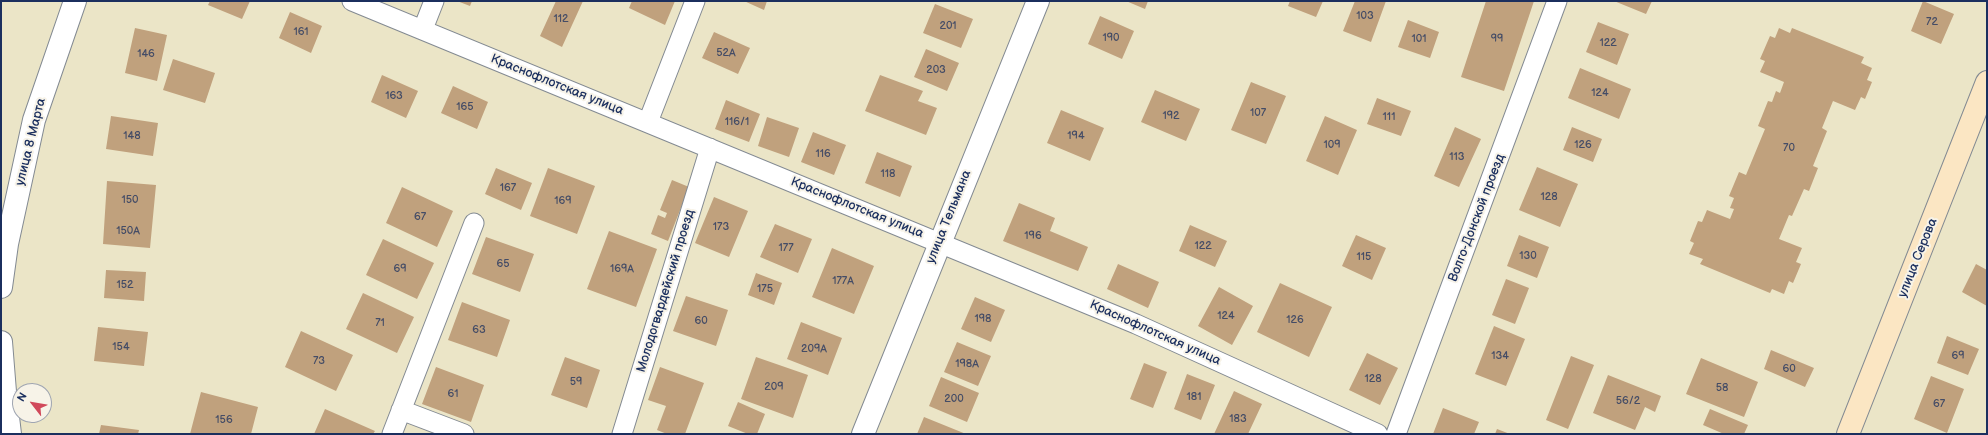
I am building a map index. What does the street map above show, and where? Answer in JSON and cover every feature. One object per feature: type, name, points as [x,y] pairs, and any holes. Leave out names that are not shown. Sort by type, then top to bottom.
[{"type":"main road","name":"улица Серова","points":[[1848,434],[1987,82]]},
{"type":"street","name":"улица 8 Марта","points":[[1,287],[7,244],[34,120],[75,1]]},
{"type":"street","name":"Краснофлотская улица","points":[[352,1],[1136,324],[1378,434]]},
{"type":"street","points":[[423,29],[434,1]]},
{"type":"street","points":[[648,122],[696,1]]},
{"type":"street","name":"улица Тельмана","points":[[863,434],[939,242],[1038,1]]},
{"type":"street","name":"Волго-Донской проезд","points":[[1396,434],[1558,1]]},
{"type":"street","name":"Молодогвардейский проезд","points":[[622,434],[710,148]]},
{"type":"street","points":[[392,434],[474,223]]},
{"type":"street","points":[[1,342],[10,434]]},
{"type":"street","points":[[401,410],[464,434]]},
{"type":"building","points":[[210,1],[250,1],[242,19],[208,5]]},
{"type":"building","points":[[457,1],[472,1],[470,6]]},
{"type":"building","points":[[556,1],[583,1],[562,47],[540,36]]},
{"type":"building","points":[[632,1],[675,1],[665,25],[629,8]]},
{"type":"building","points":[[744,1],[767,1],[764,10]]},
{"type":"building","points":[[1126,1],[1148,1],[1145,9]]},
{"type":"building","points":[[1290,1],[1323,1],[1316,17],[1288,6]]},
{"type":"building","points":[[1355,1],[1386,1],[1371,42],[1343,31]]},
{"type":"building","points":[[1486,1],[1534,1],[1504,91],[1461,77]]},
{"type":"building","points":[[1614,1],[1652,1],[1646,14]]},
{"type":"building","points":[[1923,1],[1954,14],[1941,44],[1911,31]]},
{"type":"building","points":[[935,4],[973,19],[961,48],[923,33]]},
{"type":"building","points":[[290,12],[322,26],[311,53],[279,38]]},
{"type":"building","points":[[1100,16],[1134,31],[1122,59],[1088,44]]},
{"type":"building","points":[[1408,20],[1439,32],[1430,58],[1398,47]]},
{"type":"building","points":[[1598,22],[1629,34],[1617,65],[1586,52]]},
{"type":"building","points":[[135,28],[167,35],[157,81],[125,73]]},
{"type":"building","points":[[1779,28],[1790,33],[1792,28],[1864,57],[1861,63],[1872,68],[1867,80],[1872,82],[1865,99],[1861,97],[1855,110],[1833,101],[1822,128],[1827,131],[1813,166],[1818,168],[1809,191],[1804,189],[1792,216],[1789,215],[1779,239],[1802,248],[1796,262],[1801,264],[1793,283],[1789,281],[1784,294],[1772,289],[1770,293],[1700,264],[1703,259],[1689,254],[1694,243],[1690,241],[1698,221],[1702,222],[1707,210],[1730,219],[1734,209],[1730,208],[1734,198],[1729,196],[1739,172],[1746,175],[1765,129],[1758,126],[1768,101],[1772,102],[1776,91],[1780,93],[1784,82],[1760,72],[1765,61],[1760,59],[1770,36],[1775,38]]},
{"type":"building","points":[[714,32],[750,48],[738,74],[702,58]]},
{"type":"building","points":[[926,49],[959,63],[947,91],[914,77]]},
{"type":"building","points":[[173,59],[215,73],[205,103],[163,90]]},
{"type":"building","points":[[1580,68],[1631,89],[1619,119],[1568,98]]},
{"type":"building","points":[[382,75],[418,91],[406,118],[371,102]]},
{"type":"building","points":[[880,75],[923,91],[918,101],[937,108],[926,135],[865,111]]},
{"type":"building","points":[[1251,82],[1286,96],[1266,144],[1231,130]]},
{"type":"building","points":[[453,86],[488,102],[477,129],[441,113]]},
{"type":"building","points":[[1155,90],[1200,109],[1186,141],[1141,122]]},
{"type":"building","points":[[1377,98],[1411,111],[1401,136],[1367,124]]},
{"type":"building","points":[[726,100],[760,114],[749,142],[715,129]]},
{"type":"building","points":[[1061,110],[1104,128],[1090,161],[1047,143]]},
{"type":"building","points":[[111,116],[158,123],[153,156],[106,149]]},
{"type":"building","points":[[1325,116],[1357,130],[1338,175],[1306,161]]},
{"type":"building","points":[[767,117],[799,128],[789,157],[758,146]]},
{"type":"building","points":[[1455,127],[1481,139],[1459,187],[1434,176]]},
{"type":"building","points":[[1572,127],[1602,139],[1593,162],[1563,150]]},
{"type":"building","points":[[813,132],[846,145],[834,175],[801,162]]},
{"type":"building","points":[[877,152],[912,166],[900,197],[865,183]]},
{"type":"building","points":[[1537,167],[1578,184],[1560,227],[1519,210]]},
{"type":"building","points":[[496,168],[532,183],[521,210],[485,194]]},
{"type":"building","points":[[548,168],[595,186],[577,234],[530,216]]},
{"type":"building","points":[[672,180],[689,187],[668,241],[651,234],[658,215],[665,218],[667,213],[660,210]]},
{"type":"building","points":[[107,181],[156,185],[150,248],[103,244]]},
{"type":"building","points":[[402,187],[453,211],[437,247],[386,223]]},
{"type":"building","points":[[714,197],[748,211],[729,257],[695,243]]},
{"type":"building","points":[[1019,203],[1055,218],[1050,231],[1088,247],[1078,271],[1003,241]]},
{"type":"building","points":[[775,224],[812,239],[798,273],[760,257]]},
{"type":"building","points":[[1190,225],[1227,241],[1215,267],[1179,251]]},
{"type":"building","points":[[609,231],[657,249],[636,307],[587,289]]},
{"type":"building","points":[[1356,235],[1386,248],[1372,280],[1342,266]]},
{"type":"building","points":[[1519,235],[1549,247],[1537,278],[1507,266]]},
{"type":"building","points":[[486,237],[534,254],[520,292],[472,274]]},
{"type":"building","points":[[383,239],[434,263],[417,299],[366,275]]},
{"type":"building","points":[[832,248],[874,266],[854,314],[812,297]]},
{"type":"building","points":[[1118,264],[1159,282],[1148,308],[1107,289]]},
{"type":"building","points":[[1976,264],[1987,270],[1987,306],[1962,292]]},
{"type":"building","points":[[106,270],[146,272],[144,301],[104,298]]},
{"type":"building","points":[[756,273],[782,283],[774,305],[748,295]]},
{"type":"building","points":[[1506,279],[1529,288],[1515,324],[1492,315]]},
{"type":"building","points":[[1280,283],[1332,307],[1309,357],[1257,332]]},
{"type":"building","points":[[1219,287],[1253,306],[1232,345],[1198,326]]},
{"type":"building","points":[[363,293],[414,317],[397,353],[346,329]]},
{"type":"building","points":[[686,296],[728,310],[716,346],[673,331]]},
{"type":"building","points":[[975,297],[1005,310],[991,342],[961,329]]},
{"type":"building","points":[[462,302],[510,320],[497,357],[448,340]]},
{"type":"building","points":[[801,322],[842,338],[828,375],[787,359]]},
{"type":"building","points":[[1494,326],[1525,339],[1506,386],[1475,374]]},
{"type":"building","points":[[98,327],[148,332],[144,366],[94,361]]},
{"type":"building","points":[[301,331],[353,355],[336,391],[285,367]]},
{"type":"building","points":[[1947,336],[1979,349],[1968,375],[1937,363]]},
{"type":"building","points":[[957,342],[991,356],[978,386],[944,372]]},
{"type":"building","points":[[1771,350],[1814,368],[1805,387],[1764,369]]},
{"type":"building","points":[[1367,353],[1398,368],[1380,405],[1349,390]]},
{"type":"building","points":[[1571,356],[1594,365],[1568,429],[1546,420]]},
{"type":"building","points":[[565,357],[600,370],[587,408],[551,395]]},
{"type":"building","points":[[756,357],[808,375],[793,418],[741,399]]},
{"type":"building","points":[[1701,358],[1758,382],[1744,417],[1686,394]]},
{"type":"building","points":[[1144,363],[1167,372],[1153,408],[1130,399]]},
{"type":"building","points":[[436,367],[484,385],[471,422],[422,404]]},
{"type":"building","points":[[660,367],[704,383],[685,434],[667,434],[657,430],[666,406],[648,400]]},
{"type":"building","points":[[1187,374],[1215,385],[1201,420],[1174,409]]},
{"type":"building","points":[[1608,375],[1661,396],[1655,412],[1645,407],[1635,430],[1593,413]]},
{"type":"building","points":[[1931,376],[1964,389],[1947,433],[1914,419]]},
{"type":"building","points":[[941,377],[979,393],[967,422],[929,406]]},
{"type":"building","points":[[1234,391],[1262,404],[1248,434],[1214,434]]},
{"type":"building","points":[[201,392],[258,407],[251,434],[190,434]]},
{"type":"building","points":[[738,402],[765,414],[757,434],[748,434],[728,426]]},
{"type":"building","points":[[1443,408],[1479,422],[1474,434],[1433,434]]},
{"type":"building","points":[[325,409],[375,431],[373,434],[314,434]]},
{"type":"building","points":[[1710,409],[1748,425],[1744,434],[1724,434],[1703,425]]},
{"type":"building","points":[[924,417],[966,434],[917,434]]},
{"type":"building","points":[[101,425],[139,430],[138,434],[99,434]]},
{"type":"building","points":[[1497,429],[1510,434],[1495,434]]}]
